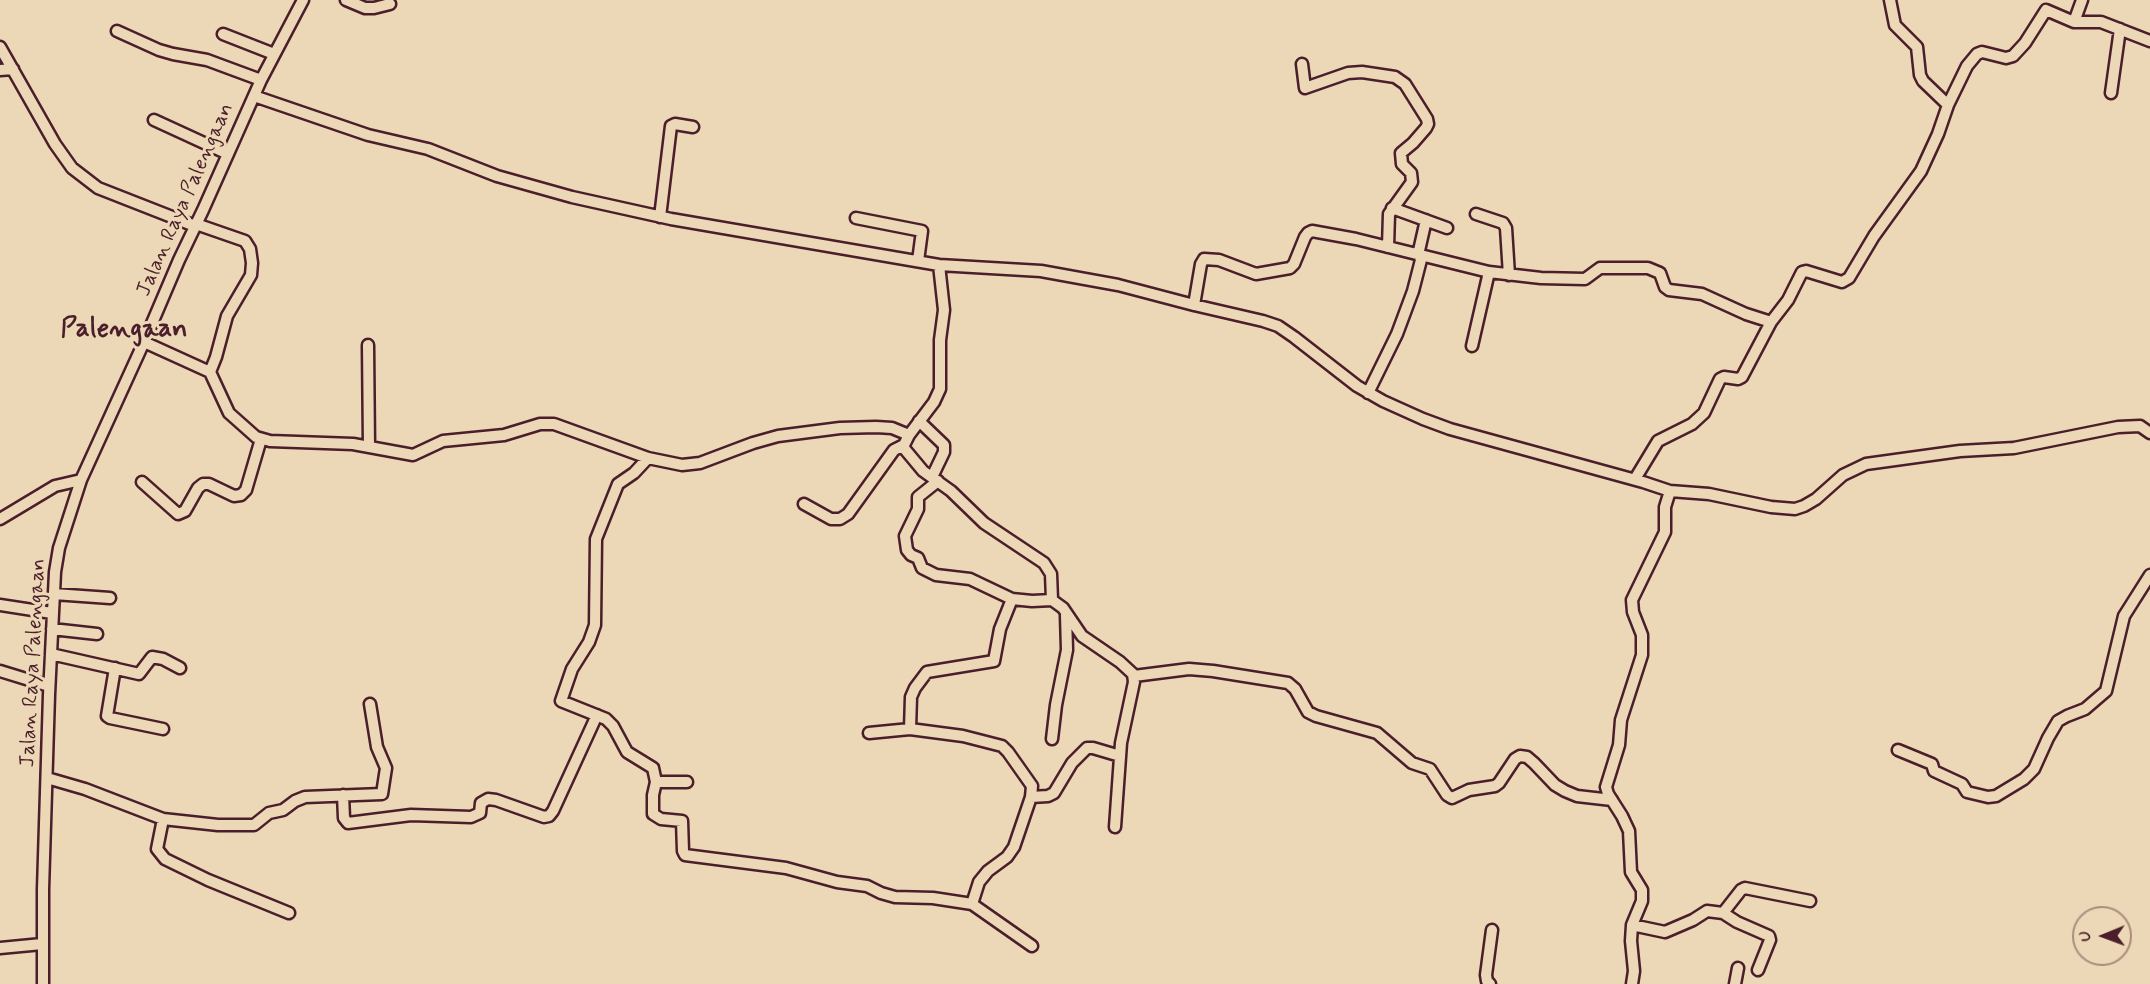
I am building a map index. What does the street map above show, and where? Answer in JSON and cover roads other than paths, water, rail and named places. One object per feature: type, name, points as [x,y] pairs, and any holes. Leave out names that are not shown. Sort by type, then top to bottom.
[{"type":"street","name":"Jalan Raya Palengaan","points":[[43,984],[49,687],[52,613],[59,548],[81,480],[144,342],[178,260],[261,80],[303,0]]},
{"type":"street","points":[[346,0],[365,8],[390,4]]},
{"type":"street","points":[[1890,0],[1896,25],[1917,47],[1920,75],[1923,81],[1948,105]]},
{"type":"street","points":[[2074,22],[2082,0]]},
{"type":"street","points":[[1635,479],[1658,441],[1692,424],[1704,413],[1720,380],[1724,377],[1738,379],[1742,377],[1771,322],[1788,300],[1804,271],[1842,282],[1849,278],[1874,236],[1922,171],[1966,66],[1977,54],[1982,52],[2006,58],[2013,56],[2025,43],[2047,10],[2074,22],[2101,22],[2150,41]]},
{"type":"street","points":[[2111,93],[2120,29]]},
{"type":"street","points":[[117,31],[166,52],[207,60],[261,80]]},
{"type":"street","points":[[223,34],[276,50]]},
{"type":"street","points":[[0,47],[59,152],[82,177],[119,197],[245,241],[250,249],[251,275],[227,316],[210,372]]},
{"type":"street","points":[[1302,64],[1305,88],[1342,74],[1355,72],[1389,75],[1400,79],[1408,87],[1427,119],[1428,124],[1417,139],[1401,153],[1402,164],[1411,173],[1412,182],[1392,208],[1388,218],[1388,247]]},
{"type":"street","points":[[0,70],[12,69]]},
{"type":"street","points":[[254,96],[368,135],[428,149],[497,176],[572,197],[660,217],[939,265],[1041,271],[1118,285],[1258,319],[1278,326],[1368,393],[1404,411],[1450,429],[1635,479],[1670,491],[1709,494],[1771,507],[1795,509],[1816,499],[1849,471],[1873,463],[1960,451],[2014,448],[2118,427],[2140,426],[2150,433]]},
{"type":"street","points":[[154,120],[228,154]]},
{"type":"street","points":[[660,217],[670,126],[675,124],[693,127]]},
{"type":"street","points":[[1392,208],[1447,228]]},
{"type":"street","points":[[1476,214],[1503,223],[1506,228],[1509,275]]},
{"type":"street","points":[[856,218],[922,231],[918,261]]},
{"type":"street","points":[[1368,393],[1397,334],[1413,291],[1426,220]]},
{"type":"street","points":[[1194,305],[1201,264],[1204,259],[1219,260],[1256,274],[1290,268],[1294,264],[1306,235],[1312,231],[1509,275],[1585,279],[1600,268],[1648,268],[1660,273],[1665,287],[1669,290],[1702,294],[1746,314],[1771,322]]},
{"type":"street","points":[[804,504],[831,519],[840,519],[848,514],[894,450],[906,440],[934,402],[940,389],[940,340],[944,310],[939,265]]},
{"type":"street","points":[[1472,346],[1489,272]]},
{"type":"street","points":[[144,342],[210,372],[227,410],[250,433],[261,439],[279,442],[353,444],[413,455],[443,441],[504,435],[548,424],[579,432],[665,463],[691,465],[772,438],[840,428],[885,427],[906,440]]},
{"type":"street","points":[[368,345],[369,447]]},
{"type":"street","points":[[919,421],[944,445],[935,479],[918,497],[918,509],[906,533],[907,550],[918,558],[922,568],[933,574],[970,579],[1011,599],[1052,600],[1060,605],[1082,636],[1120,662],[1134,676]]},
{"type":"street","points":[[142,482],[178,514],[185,511],[198,488],[203,484],[209,484],[234,496],[242,495],[246,489],[261,439]]},
{"type":"street","points":[[906,440],[906,451],[984,523],[1044,563],[1051,574],[1052,600]]},
{"type":"street","points":[[648,458],[634,473],[618,484],[598,534],[594,549],[595,625],[589,642],[572,669],[561,699],[564,703],[597,715],[614,726],[624,748],[631,756],[653,768],[656,782],[653,814],[661,819],[682,821],[685,855],[786,868],[837,882],[867,886],[895,897],[933,898],[972,904],[1032,946]]},
{"type":"street","points":[[0,519],[55,486],[81,480]]},
{"type":"street","points":[[1632,984],[1634,971],[1632,925],[1642,901],[1642,890],[1631,872],[1629,831],[1606,787],[1619,745],[1621,720],[1637,675],[1643,646],[1642,635],[1633,612],[1632,600],[1665,532],[1665,507],[1670,491]]},
{"type":"street","points":[[1898,750],[1932,764],[1934,771],[1962,784],[1967,792],[1988,797],[2002,793],[2028,776],[2034,770],[2058,721],[2085,710],[2106,691],[2124,616],[2150,575]]},
{"type":"street","points":[[54,594],[110,598]]},
{"type":"street","points":[[910,729],[911,696],[927,672],[994,661],[1000,629],[1011,599]]},
{"type":"street","points":[[0,605],[52,613]]},
{"type":"street","points":[[1052,739],[1067,650],[1065,611]]},
{"type":"street","points":[[52,630],[97,634]]},
{"type":"street","points":[[51,654],[141,674],[152,657],[163,659],[180,668]]},
{"type":"street","points":[[115,668],[107,716],[163,729]]},
{"type":"street","points":[[1134,676],[1189,669],[1288,683],[1295,689],[1308,712],[1377,733],[1412,763],[1430,770],[1447,795],[1452,798],[1469,790],[1495,786],[1515,759],[1520,756],[1527,757],[1555,785],[1565,791],[1577,796],[1612,800]]},
{"type":"street","points":[[0,672],[49,687]]},
{"type":"street","points":[[1115,827],[1120,756],[1134,676]]},
{"type":"street","points":[[47,778],[85,789],[164,819],[218,825],[250,825],[258,823],[269,813],[283,810],[300,798],[382,793],[386,768],[377,747],[370,704]]},
{"type":"street","points":[[343,795],[344,818],[348,823],[411,815],[471,817],[480,813],[481,803],[488,799],[544,817],[549,816],[553,812],[597,715]]},
{"type":"street","points":[[869,733],[910,729],[963,736],[1002,746],[1031,783],[1033,790],[1014,847],[1008,856],[988,871],[979,882],[972,904]]},
{"type":"street","points":[[1031,797],[1054,794],[1072,763],[1088,748],[1120,756]]},
{"type":"street","points":[[656,782],[687,782]]},
{"type":"street","points":[[164,819],[157,849],[165,859],[208,880],[289,913]]},
{"type":"street","points":[[1723,913],[1743,889],[1810,901]]},
{"type":"street","points":[[1632,925],[1665,932],[1707,911],[1723,913],[1769,936],[1770,940],[1758,969]]},
{"type":"street","points":[[1490,984],[1486,975],[1492,930]]},
{"type":"street","points":[[0,948],[42,945]]},
{"type":"street","points":[[1735,984],[1738,968]]},
{"type":"district","name":"Palengaan","points":[[124,330]]}]
